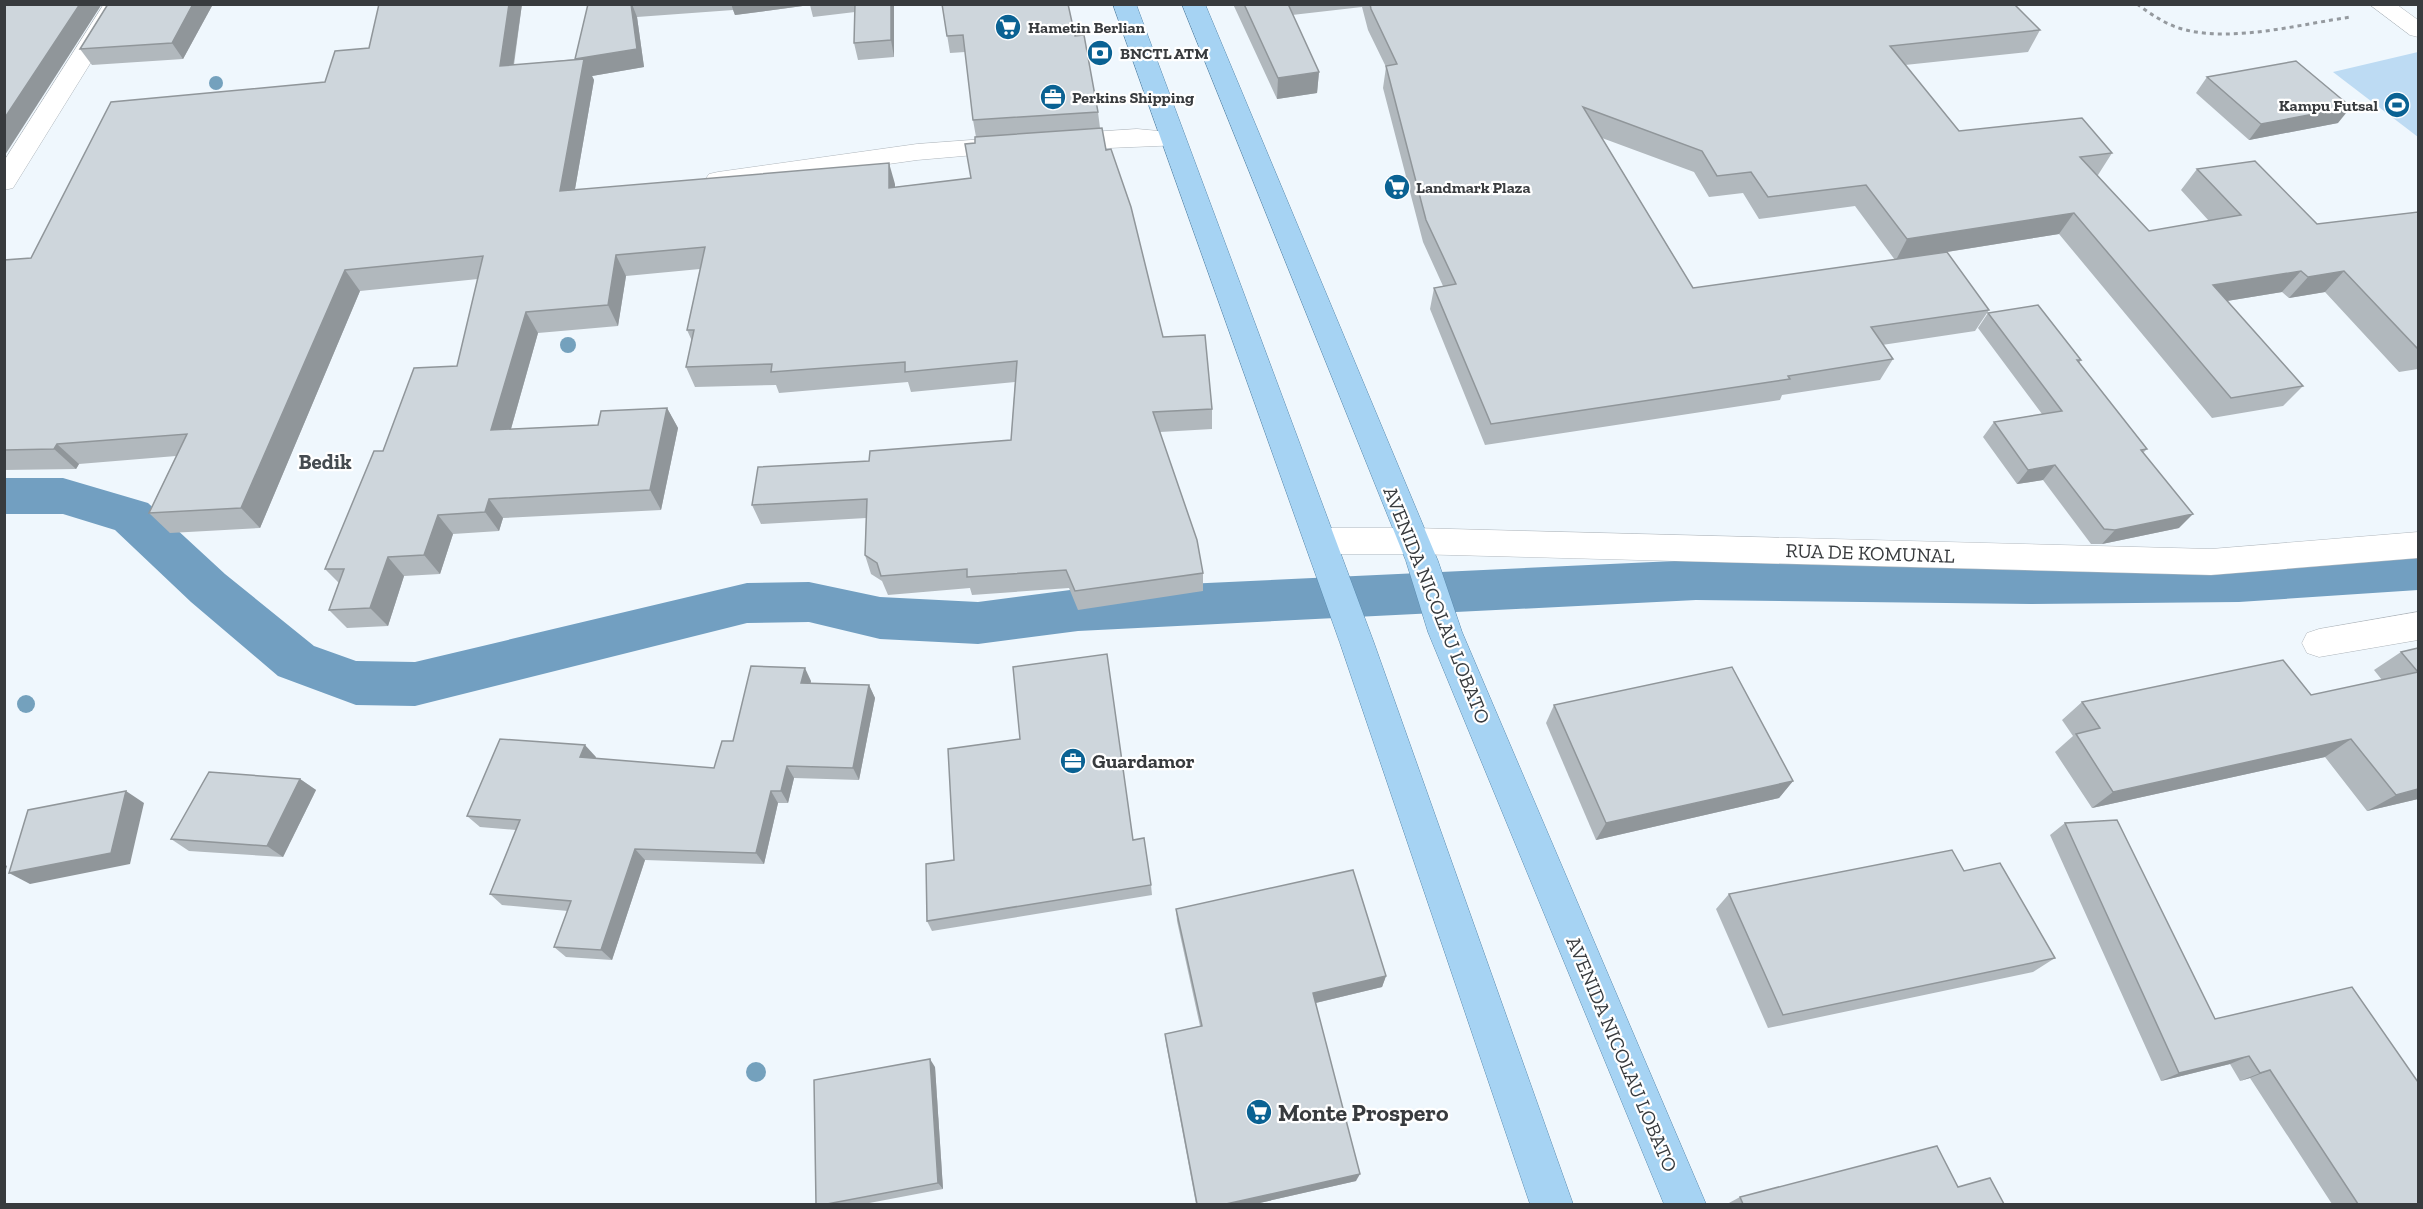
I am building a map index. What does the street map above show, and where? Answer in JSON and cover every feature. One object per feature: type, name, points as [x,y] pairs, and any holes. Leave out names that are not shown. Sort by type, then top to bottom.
[{"type":"main road","points":[[1124,4],[1358,643],[1552,1204]]},
{"type":"main road","name":"AVENIDA NICOLAU LOBATO","points":[[1193,4],[1417,551],[1445,632],[1685,1204]]},
{"type":"street","points":[[4,182],[116,4]]},
{"type":"street","points":[[2386,8],[2418,30]]},
{"type":"street","points":[[697,183],[917,152],[1137,137],[1172,138]]},
{"type":"street","name":"RUA DE KOMUNAL","points":[[1320,541],[1417,551],[2211,562],[2418,545]]},
{"type":"street","points":[[2319,643],[2418,626]]},
{"type":"path","points":[[2137,4],[2160,21],[2188,31],[2230,31],[2386,8]]},
{"type":"shaded area","name":"Kampu Futsal","points":[[2418,52],[2418,137],[2333,72]]},
{"type":"building","points":[[4,4],[80,4],[4,119]]},
{"type":"building","points":[[108,4],[193,4],[172,43],[80,49]]},
{"type":"building","points":[[379,4],[509,4],[500,66],[584,59],[560,191],[889,163],[889,188],[971,178],[965,144],[975,143],[975,137],[1102,128],[1106,150],[1111,149],[1131,207],[1163,337],[1205,335],[1212,409],[1153,412],[1197,540],[1203,573],[1075,591],[1066,570],[967,577],[967,569],[881,576],[877,563],[865,555],[867,499],[752,505],[758,467],[869,461],[870,451],[1011,440],[1017,361],[905,372],[905,362],[771,372],[772,364],[686,367],[694,330],[687,330],[705,247],[616,255],[608,305],[526,312],[491,430],[598,425],[601,411],[667,408],[650,490],[489,499],[485,512],[438,515],[424,555],[388,557],[370,608],[329,610],[344,569],[325,569],[374,451],[383,451],[414,368],[457,366],[483,256],[345,270],[241,508],[149,513],[187,434],[57,444],[54,449],[4,450],[4,260],[31,258],[111,102],[325,82],[335,51],[369,48]]},
{"type":"building","points":[[588,4],[631,4],[637,49],[575,59]]},
{"type":"building","points":[[855,4],[891,4],[891,40],[854,43]]},
{"type":"building","points":[[942,4],[1068,4],[1075,36],[1084,35],[1098,112],[973,120],[963,35],[947,36]]},
{"type":"building","points":[[1244,4],[1288,4],[1319,72],[1278,78]]},
{"type":"building","points":[[1370,4],[2014,4],[2040,30],[1890,46],[1959,131],[2082,118],[2112,153],[2080,157],[2149,231],[2241,215],[2197,169],[2255,161],[2317,224],[2418,212],[2418,349],[2344,271],[2308,277],[2301,271],[2213,285],[2303,386],[2231,398],[2074,213],[1907,239],[1866,185],[1768,197],[1751,172],[1717,176],[1702,151],[1583,107],[1693,288],[1947,252],[1989,310],[1871,327],[1893,359],[1788,376],[1790,379],[1491,424],[1434,288],[1456,284],[1426,220],[1386,66],[1397,64]]},
{"type":"building","points":[[2296,61],[2351,107],[2261,124],[2207,77]]},
{"type":"building","points":[[2038,305],[2081,360],[2077,360],[2147,449],[2141,450],[2193,514],[2115,530],[2104,529],[2055,465],[2028,470],[1994,422],[2062,411],[1988,313]]},
{"type":"building","points":[[2418,648],[2418,672],[2401,652]]},
{"type":"building","points":[[1107,654],[1133,840],[1144,838],[1151,885],[927,921],[926,864],[954,860],[948,749],[1020,739],[1013,667]]},
{"type":"building","points":[[2283,660],[2311,695],[2418,672],[2418,789],[2396,795],[2351,739],[2113,792],[2076,734],[2100,728],[2082,702]]},
{"type":"building","points":[[751,666],[805,668],[801,683],[869,685],[853,768],[787,766],[781,791],[771,791],[756,853],[635,849],[601,950],[554,947],[571,901],[490,894],[520,820],[467,816],[500,739],[585,745],[580,757],[714,768],[722,741],[733,741]]},
{"type":"building","points":[[1732,667],[1793,781],[1606,823],[1554,705]]},
{"type":"building","points":[[209,772],[300,779],[267,846],[171,839]]},
{"type":"building","points":[[126,791],[111,853],[9,873],[28,810]]},
{"type":"building","points":[[2117,820],[2215,1019],[2352,987],[2418,1082],[2418,1204],[2358,1204],[2270,1070],[2260,1073],[2249,1056],[2179,1073],[2065,823]]},
{"type":"building","points":[[1952,850],[1964,871],[2000,863],[2055,958],[1783,1015],[1729,894]]},
{"type":"building","points":[[1353,870],[1386,976],[1313,993],[1360,1174],[1226,1204],[1197,1204],[1165,1034],[1202,1026],[1176,909]]},
{"type":"building","points":[[930,1059],[938,1183],[827,1204],[816,1204],[814,1080]]},
{"type":"building","points":[[1937,1146],[1958,1187],[1990,1178],[2004,1204],[1743,1204],[1740,1197]]},
{"type":"waterway","points":[[4,496],[63,496],[131,516],[208,588],[296,661],[356,683],[415,684],[747,603],[809,602],[880,618],[978,623],[1078,610],[1696,580],[2031,584],[2239,582],[2418,570]]},
{"type":"place","name":"Hametin Berlian","points":[[1008,27]]},
{"type":"place","name":"BNCTL ATM","points":[[1100,53]]},
{"type":"place","name":"Perkins Shipping","points":[[1053,97]]},
{"type":"place","name":"Kampu Futsal","points":[[2397,105]]},
{"type":"place","name":"Landmark Plaza","points":[[1397,187]]},
{"type":"place","name":"Guardamor","points":[[1073,761]]},
{"type":"place","name":"Monte Prospero","points":[[1259,1112]]},
{"type":"district","name":"Bedik","points":[[325,461]]}]
